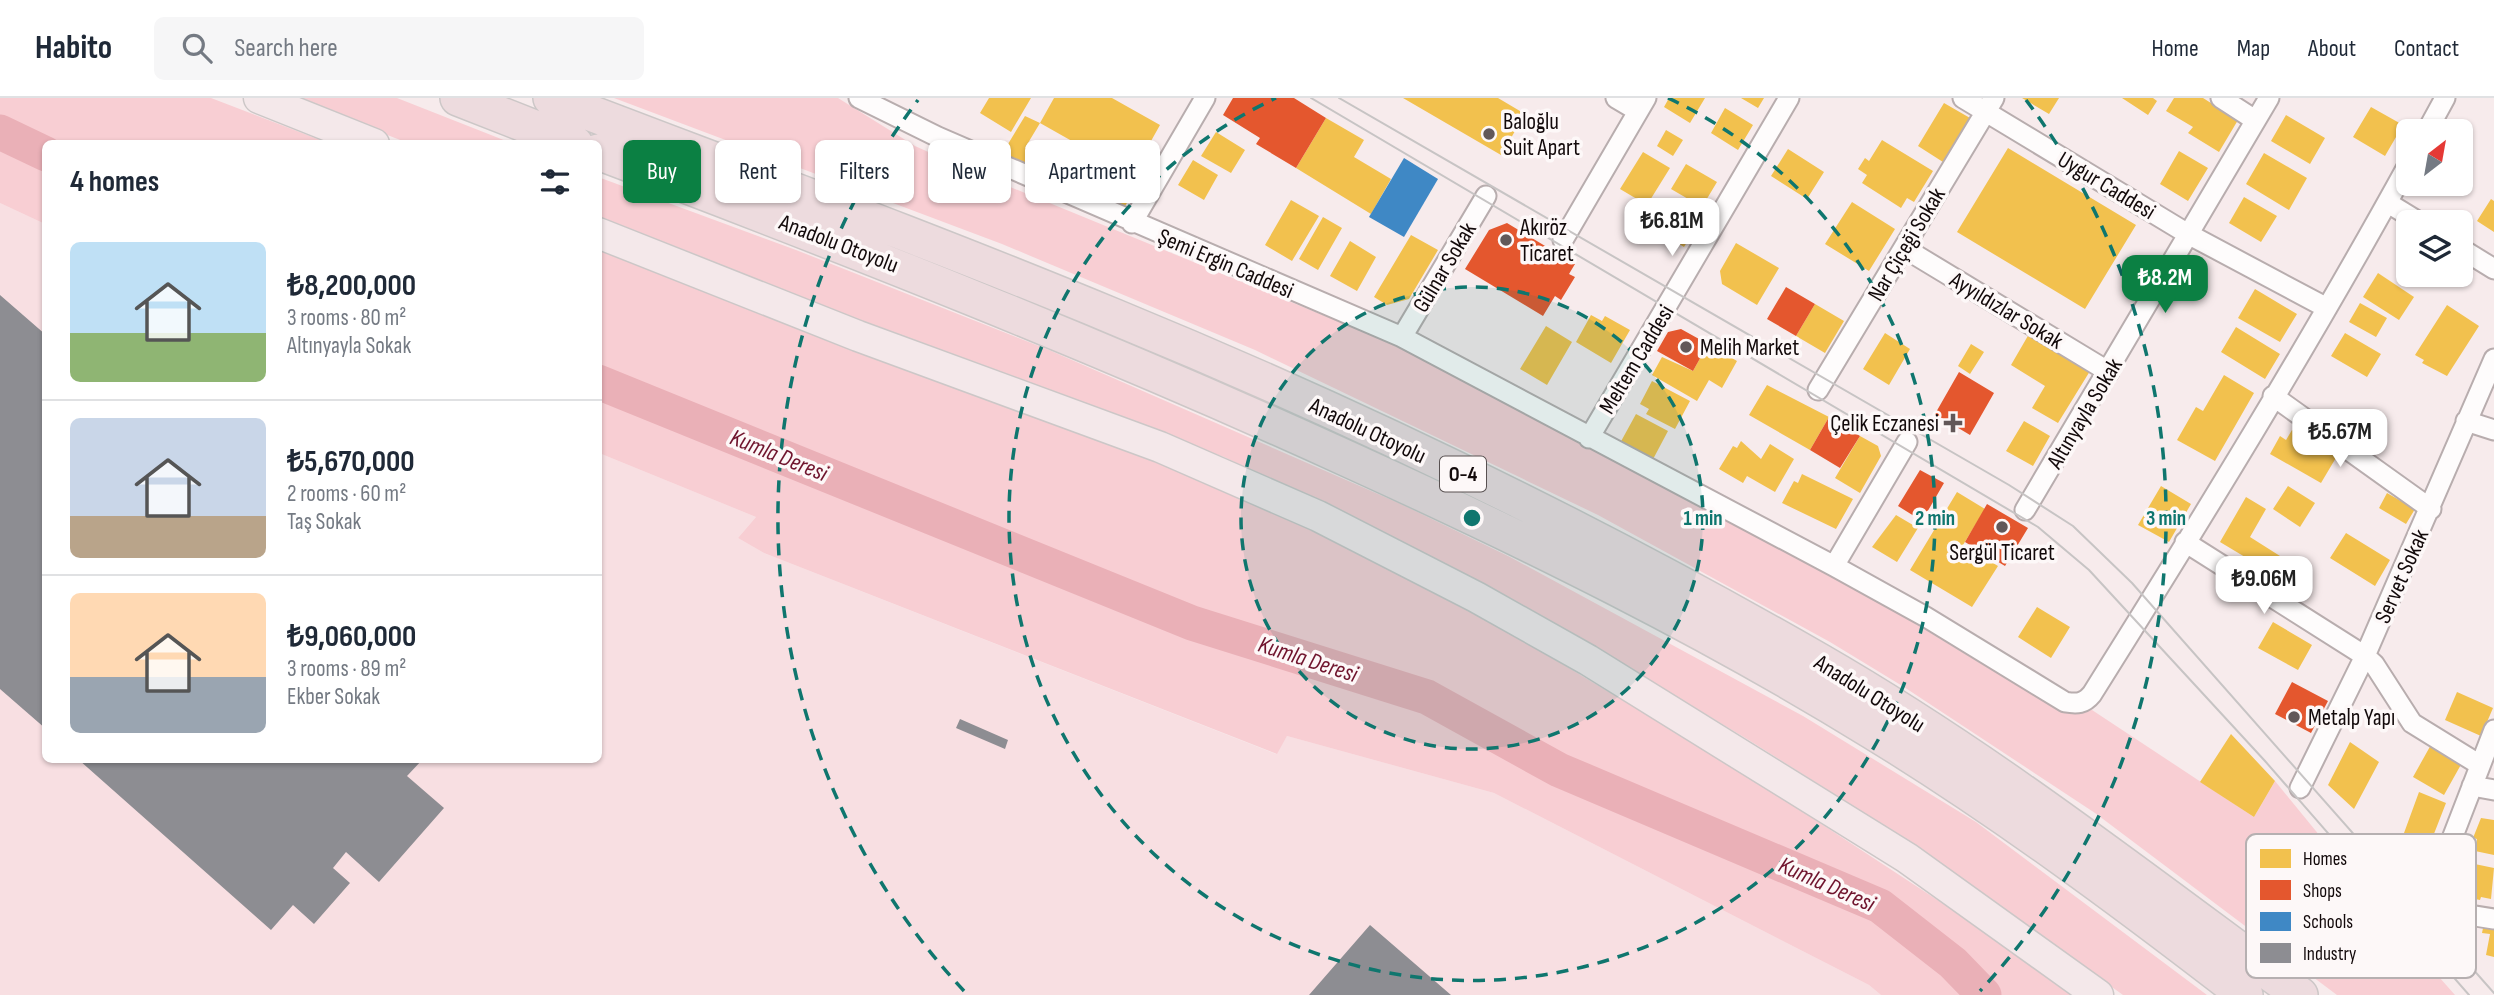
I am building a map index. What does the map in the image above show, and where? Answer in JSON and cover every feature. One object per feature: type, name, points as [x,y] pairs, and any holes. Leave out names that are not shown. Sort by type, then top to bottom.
[{"type":"highway","points":[[458,98],[565,140]]},
{"type":"highway","name":"Anadolu Otoyolu","points":[[551,98],[1116,317],[1256,378],[1535,509],[1714,603],[1894,706],[2080,832],[2246,955]]},
{"type":"highway","name":"Anadolu Otoyolu","points":[[602,154],[818,235],[1056,330],[1217,398],[1517,537],[1714,639],[1873,732],[2045,847],[2245,995]]},
{"type":"highway","name":"Anadolu Otoyolu","points":[[2277,978],[2300,995]]},
{"type":"main road","points":[[259,98],[364,140]]},
{"type":"main road","points":[[602,235],[858,336],[1160,447],[1330,523],[1476,597],[1588,660],[1860,827],[2098,995]]},
{"type":"street","name":"Şemi Ergin Caddesi","points":[[859,98],[938,137],[1132,223],[1402,337],[1834,566],[1926,617],[2065,702],[2076,704],[2086,701],[2092,694],[2185,542]]},
{"type":"street","points":[[1132,223],[1205,98]]},
{"type":"street","points":[[1563,240],[1642,104],[1616,98]]},
{"type":"street","name":"Meltem Caddesi","points":[[1589,438],[1789,98]]},
{"type":"street","name":"Uygur Caddesi","points":[[1963,98],[1990,105],[2188,234],[2327,308]]},
{"type":"street","points":[[2221,98],[2255,120]]},
{"type":"street","name":"Altınyayla Sokak","points":[[2025,510],[2269,98]]},
{"type":"street","points":[[2434,119],[2445,98]]},
{"type":"street","name":"Nar Çiçeği Sokak","points":[[1818,390],[1990,105]]},
{"type":"street","points":[[2396,187],[2327,308],[2185,542],[2365,656],[2374,664],[2412,723],[2480,765]]},
{"type":"street","name":"Gülnar Sokak","points":[[1402,337],[1486,196]]},
{"type":"street","points":[[2388,202],[2400,210]]},
{"type":"street","name":"Ayyıldızlar Sokak","points":[[1904,248],[2109,372]]},
{"type":"street","points":[[2473,256],[2494,269]]},
{"type":"street","name":"Servet Sokak","points":[[2300,788],[2365,656],[2494,359]]},
{"type":"street","points":[[2273,396],[2431,509]]},
{"type":"street","points":[[2466,421],[2494,430]]},
{"type":"street","points":[[1834,566],[1907,442]]},
{"type":"street","points":[[2454,834],[2494,730]]},
{"type":"street","points":[[2472,786],[2494,790]]},
{"type":"street","points":[[2476,916],[2494,919]]},
{"type":"shaded area","points":[[0,98],[211,98],[320,140],[42,140],[42,223],[0,203]]},
{"type":"shaded area","points":[[292,98],[397,98],[503,140],[400,140]]},
{"type":"shaded area","points":[[614,98],[838,98],[905,140],[815,140],[815,174],[801,168],[801,140],[726,140]]},
{"type":"shaded area","points":[[914,145],[928,152],[928,203],[1011,203],[1011,187],[1025,193],[1025,203],[1049,203],[1396,345],[1830,572],[2061,712],[2092,710],[2254,817],[2275,781],[2318,834],[2246,834],[2246,927],[2095,813],[1904,687],[1830,642],[1598,515],[1255,350],[1002,244],[893,203],[914,203]]},
{"type":"shaded area","points":[[602,178],[623,186],[623,203],[669,203],[796,250],[1049,350],[1401,504],[1510,557],[1803,716],[1976,822],[2207,995],[2123,995],[1910,842],[1747,739],[1577,637],[1325,505],[1224,457],[967,363],[602,219]]},
{"type":"shaded area","points":[[0,203],[42,223],[42,763],[602,763],[602,454],[756,517],[738,538],[764,553],[1276,754],[1287,736],[1494,793],[1869,985],[1881,995],[0,995]]},
{"type":"shaded area","points":[[602,251],[1164,463],[1308,527],[1509,632],[1745,774],[2003,943],[2073,995],[1881,995],[1869,985],[1494,793],[1287,736],[1277,754],[764,553],[738,538],[756,517],[602,454]]},
{"type":"shaded area","points":[[2314,978],[2440,978],[2455,995],[2337,995]]},
{"type":"building: Homes","points":[[989,98],[1031,98],[1011,132],[980,113]]},
{"type":"building: Homes","points":[[1054,98],[1112,98],[1160,125],[1152,140],[1070,140],[1040,123]]},
{"type":"building: Homes","name":"Baloğlu Suit Apart","points":[[1403,98],[1498,98],[1525,114],[1501,155]]},
{"type":"building: Homes","points":[[1669,98],[1705,98],[1690,123],[1664,107]]},
{"type":"building: Homes","points":[[1741,98],[1764,98],[1758,108]]},
{"type":"building: Homes","points":[[2022,98],[2059,98],[2049,114]]},
{"type":"building: Homes","points":[[2122,98],[2153,98],[2157,101],[2148,115]]},
{"type":"building: Homes","points":[[2174,98],[2203,98],[2238,120],[2219,152],[2188,133],[2193,127],[2166,111]]},
{"type":"building: Homes","points":[[1944,103],[1970,118],[1943,162],[1918,146]]},
{"type":"building: Homes","points":[[2371,107],[2396,121],[2396,137],[2385,156],[2353,137]]},
{"type":"building: Homes","points":[[1725,108],[1753,125],[1738,150],[1711,133]]},
{"type":"building: Homes","points":[[2286,115],[2325,138],[2310,164],[2271,141]]},
{"type":"building: Homes","points":[[1025,116],[1040,123],[1030,140],[1025,140],[1025,165],[1011,158],[1010,140]]},
{"type":"building: Homes","points":[[1326,118],[1364,140],[1354,157],[1391,179],[1371,214],[1296,168]]},
{"type":"building: Homes","points":[[1666,130],[1683,140],[1673,156],[1657,146]]},
{"type":"building: Homes","points":[[1216,132],[1245,150],[1231,173],[1201,156]]},
{"type":"building: Homes","points":[[1882,140],[1933,171],[1914,202],[1907,198],[1901,208],[1862,183],[1867,175],[1858,169],[1865,158],[1869,161]]},
{"type":"building: Homes","points":[[2008,148],[2136,225],[2085,309],[1957,232]]},
{"type":"building: Homes","points":[[1788,149],[1824,172],[1807,199],[1771,176]]},
{"type":"building: Homes","points":[[2179,151],[2208,168],[2188,201],[2160,184]]},
{"type":"building: Homes","points":[[1643,152],[1670,168],[1647,205],[1620,189]]},
{"type":"building: Homes","points":[[2264,153],[2307,178],[2289,210],[2246,184]]},
{"type":"building: Homes","points":[[1193,160],[1218,175],[1204,200],[1178,185]]},
{"type":"building: Homes","points":[[1686,164],[1717,182],[1702,207],[1671,189]]},
{"type":"building: Homes","points":[[2244,197],[2277,216],[2261,242],[2229,223]]},
{"type":"building: Homes","points":[[2491,199],[2494,201],[2494,232],[2477,221]]},
{"type":"building: Homes","points":[[1291,200],[1319,216],[1292,261],[1265,245]]},
{"type":"building: Homes","points":[[1670,200],[1701,219],[1684,247],[1653,227]]},
{"type":"building: Homes","points":[[1852,202],[1895,229],[1869,271],[1825,244]]},
{"type":"building: Homes","points":[[1105,203],[1127,203],[1122,211]]},
{"type":"building: Homes","points":[[1323,217],[1342,228],[1318,270],[1299,259]]},
{"type":"building: Homes","points":[[1411,235],[1438,250],[1409,299],[1387,305],[1374,297]]},
{"type":"building: Homes","points":[[1350,241],[1376,257],[1357,291],[1330,276]]},
{"type":"building: Homes","points":[[1736,243],[1779,268],[1757,305],[1722,284],[1720,271]]},
{"type":"building: Homes","points":[[2378,273],[2414,297],[2399,320],[2363,297]]},
{"type":"building: Homes","points":[[2255,289],[2297,314],[2280,342],[2238,318]]},
{"type":"building: Homes","points":[[2360,303],[2387,318],[2376,337],[2349,322]]},
{"type":"building: Homes","points":[[1815,304],[1844,321],[1825,353],[1796,336]]},
{"type":"building: Homes","points":[[2447,305],[2479,326],[2447,376],[2422,363],[2424,360],[2415,355]]},
{"type":"building: Homes","points":[[1591,315],[1602,321],[1605,316],[1630,330],[1611,363],[1576,342]]},
{"type":"building: Homes","points":[[1546,326],[1572,342],[1547,385],[1520,369]]},
{"type":"building: Homes","points":[[2236,327],[2280,354],[2265,379],[2221,352]]},
{"type":"building: Homes","points":[[1885,333],[1910,349],[1889,385],[1863,369]]},
{"type":"building: Homes","points":[[2345,333],[2381,354],[2367,377],[2331,356]]},
{"type":"building: Homes","points":[[2029,334],[2090,371],[2058,423],[2032,408],[2045,386],[2011,365]]},
{"type":"building: Homes","points":[[1708,344],[1737,361],[1722,388],[1709,380],[1697,401],[1652,375],[1662,357],[1693,371]]},
{"type":"building: Homes","points":[[1971,344],[1984,352],[1970,374],[1958,366]]},
{"type":"building: Homes","points":[[2224,375],[2254,393],[2215,461],[2177,440],[2196,407],[2203,411]]},
{"type":"building: Homes","points":[[1652,381],[1690,401],[1675,429],[1646,414],[1649,409],[1640,404]]},
{"type":"building: Homes","points":[[1767,385],[1829,417],[1810,450],[1749,415]]},
{"type":"building: Homes","points":[[1636,414],[1668,431],[1651,463],[1619,445]]},
{"type":"building: Homes","points":[[2024,421],[2050,436],[2033,466],[2006,451]]},
{"type":"building: Homes","points":[[2292,430],[2337,456],[2321,483],[2270,454],[2280,436],[2286,440]]},
{"type":"building: Homes","points":[[1860,436],[1878,446],[1881,456],[1860,493],[1835,478]]},
{"type":"building: Homes","points":[[1741,441],[1761,459],[1770,444],[1794,459],[1775,492],[1747,476],[1743,483],[1719,469],[1733,446],[1737,448]]},
{"type":"building: Homes","points":[[1802,474],[1853,499],[1836,529],[1782,503],[1794,481],[1798,483]]},
{"type":"building: Homes","points":[[2161,486],[2191,504],[2169,542],[2138,525]]},
{"type":"building: Homes","points":[[2288,486],[2315,503],[2300,527],[2273,509]]},
{"type":"building: Homes","points":[[1957,492],[1985,509],[1963,545],[1998,566],[1972,607],[1910,570]]},
{"type":"building: Homes","points":[[2387,493],[2415,509],[2406,524],[2379,508]]},
{"type":"building: Homes","points":[[2246,497],[2266,509],[2250,537],[2280,556],[2270,572],[2220,542]]},
{"type":"building: Homes","points":[[1896,515],[1918,528],[1897,562],[1872,547]]},
{"type":"building: Homes","points":[[2346,533],[2390,560],[2375,586],[2330,558]]},
{"type":"building: Homes","points":[[2037,607],[2070,627],[2051,658],[2018,637]]},
{"type":"building: Homes","points":[[2273,622],[2312,645],[2298,670],[2258,648]]},
{"type":"building: Homes","points":[[2457,692],[2493,708],[2481,736],[2445,720]]},
{"type":"building: Homes","points":[[2231,734],[2275,781],[2254,817],[2200,782]]},
{"type":"building: Homes","points":[[2350,742],[2379,762],[2354,809],[2328,785]]},
{"type":"building: Homes","points":[[2432,743],[2463,761],[2444,795],[2413,777]]},
{"type":"building: Homes","points":[[2419,792],[2446,803],[2434,834],[2404,833]]},
{"type":"building: Homes","points":[[2481,818],[2494,820],[2494,855],[2476,851],[2475,834]]},
{"type":"building: Homes","points":[[2476,864],[2494,868],[2491,899],[2481,897],[2480,900],[2476,899]]},
{"type":"building: Homes","points":[[2484,923],[2494,925],[2494,957],[2486,955],[2490,934],[2482,933]]},
{"type":"building: Shops","points":[[1233,98],[1294,98],[1326,118],[1296,168],[1256,144],[1260,138],[1223,115]]},
{"type":"building: Shops","points":[[1507,223],[1575,264],[1569,274],[1575,277],[1561,300],[1555,296],[1543,316],[1465,269],[1489,230]]},
{"type":"building: Shops","points":[[1786,287],[1815,304],[1796,336],[1767,319]]},
{"type":"building: Shops","points":[[1681,329],[1708,344],[1693,371],[1657,351],[1668,332]]},
{"type":"building: Shops","points":[[1959,372],[1994,393],[1970,435],[1935,414]]},
{"type":"building: Shops","points":[[1829,417],[1860,436],[1840,468],[1810,450]]},
{"type":"building: Shops","points":[[1920,470],[1944,483],[1922,521],[1898,506]]},
{"type":"building: Shops","points":[[1987,504],[2028,528],[2005,566],[1965,542]]},
{"type":"building: Shops","points":[[2292,682],[2328,701],[2311,733],[2275,714]]},
{"type":"building: Schools","points":[[1404,158],[1438,179],[1404,237],[1369,217]]},
{"type":"building: Industry","points":[[0,295],[42,332],[42,726],[0,689]]},
{"type":"building: Industry","points":[[960,719],[1008,740],[1005,749],[956,728]]},
{"type":"building: Industry","points":[[82,763],[419,763],[407,776],[444,808],[379,882],[346,852],[333,868],[350,883],[314,924],[293,905],[271,930]]},
{"type":"building: Industry","points":[[1370,925],[1451,995],[1309,995]]},
{"type":"waterway","name":"Kumla Deresi","points":[[0,132],[42,152]]},
{"type":"waterway","name":"Kumla Deresi","points":[[602,384],[1192,623],[1427,697],[1559,770],[1880,906],[1953,963],[1984,995]]},
{"type":"tram line","points":[[1311,98],[2038,527],[2089,570],[2329,834]]},
{"type":"tram line","points":[[1339,98],[2009,485],[2073,526],[2132,583],[2354,834]]},
{"type":"tram line","points":[[2476,973],[2494,993]]},
{"type":"tram line","points":[[2454,978],[2469,995]]},
{"type":"place","name":"Baloğlu Suit Apart","points":[[1489,134]]},
{"type":"place","name":"Akıröz Ticaret","points":[[1506,240]]},
{"type":"place","name":"Melih Market","points":[[1686,347]]},
{"type":"place","name":"Çelik Eczanesi","points":[[1953,423]]},
{"type":"place","name":"Sergül Ticaret","points":[[2002,527]]},
{"type":"place","name":"Metalp Yapı","points":[[2294,717]]}]
